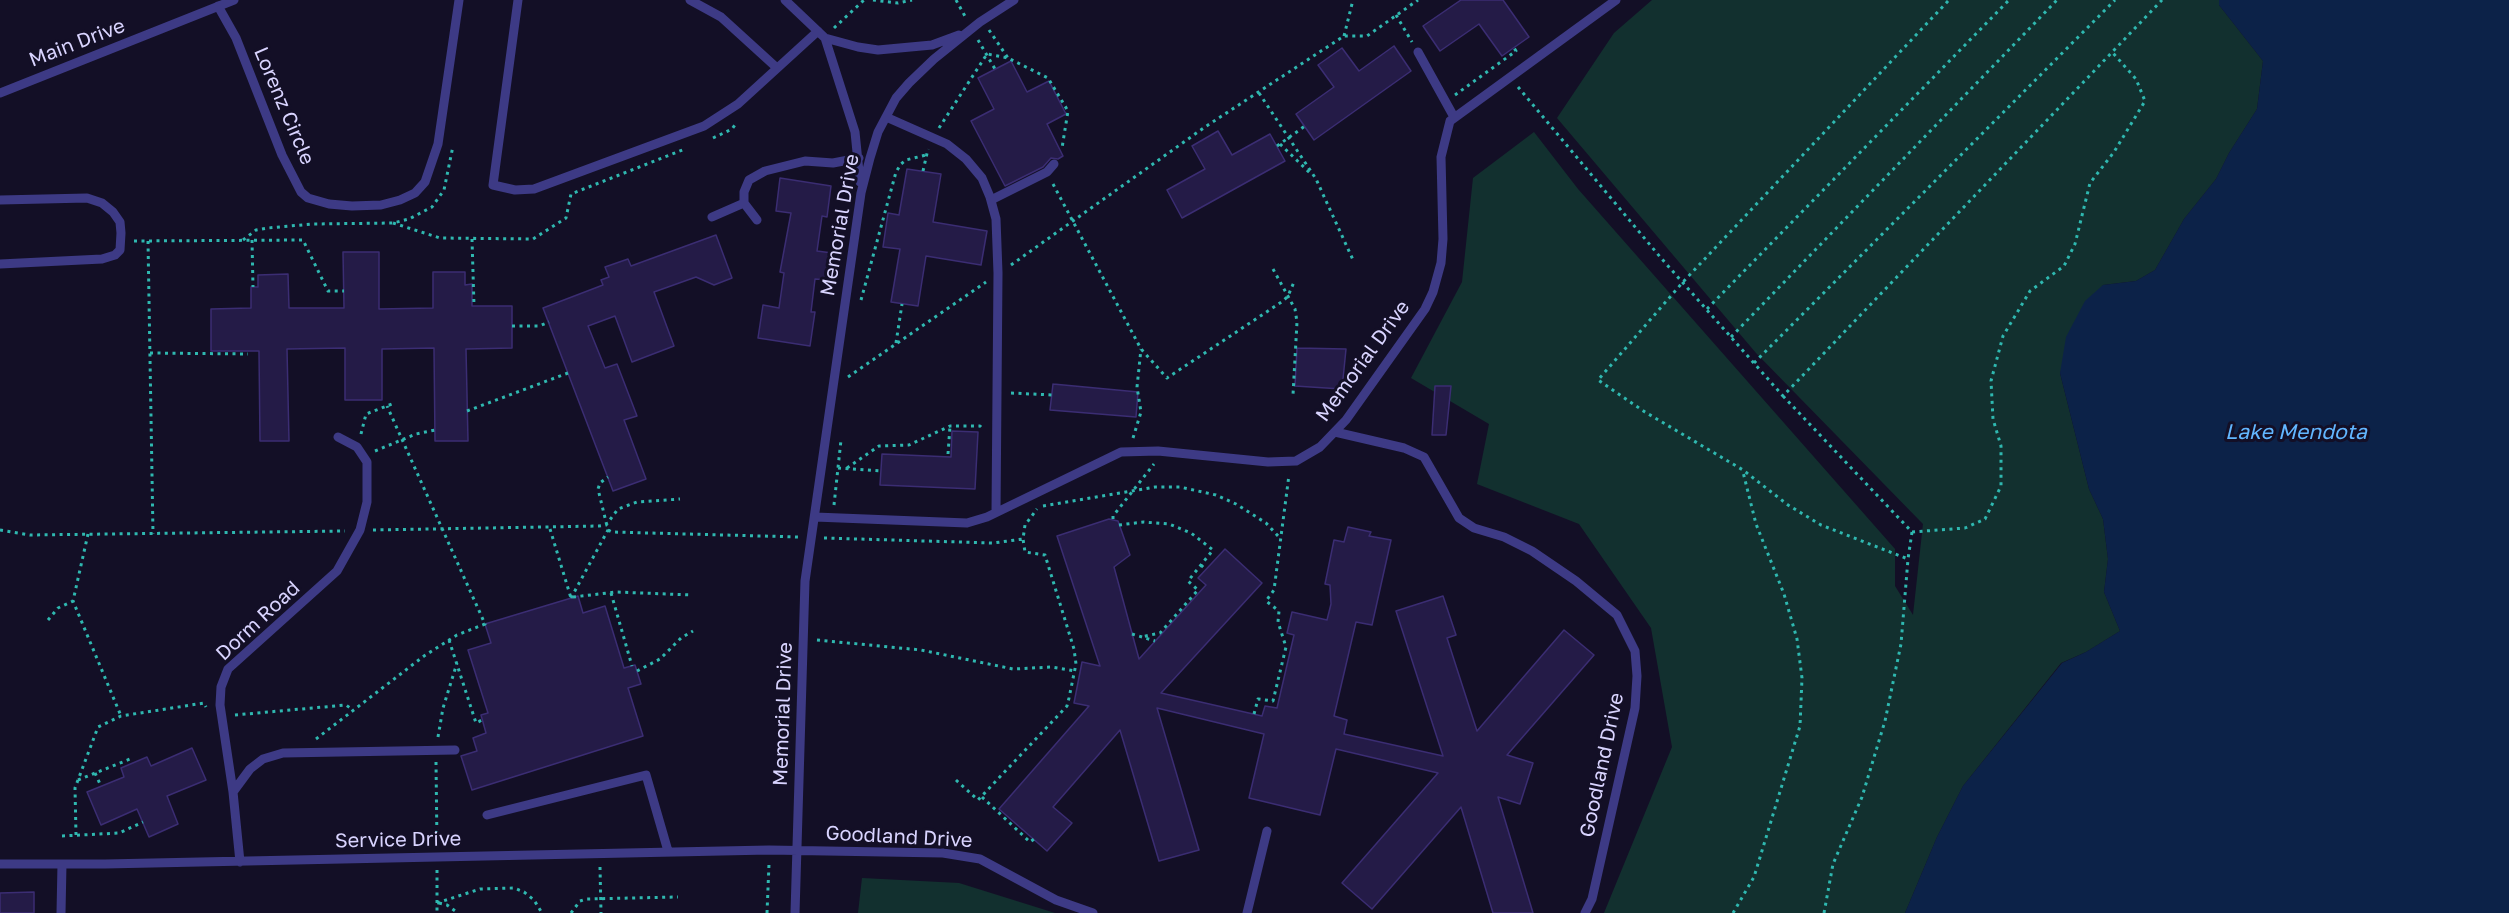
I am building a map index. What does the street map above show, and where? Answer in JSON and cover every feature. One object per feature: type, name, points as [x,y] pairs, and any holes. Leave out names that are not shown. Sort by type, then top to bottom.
[{"type":"lane","name":"Main Drive","points":[[0,93],[234,0]]},
{"type":"lane","name":"Lorenz Circle","points":[[219,6],[236,38],[282,155],[301,192],[308,198],[329,204],[351,206],[381,205],[400,200],[415,193],[425,182],[438,144],[459,0]]},
{"type":"lane","points":[[519,0],[493,185],[515,190],[534,189],[704,126],[738,104],[777,68],[821,35]]},
{"type":"lane","points":[[690,0],[722,17],[777,68]]},
{"type":"lane","points":[[785,0],[821,35],[858,47],[878,50],[905,49],[932,45],[967,32]]},
{"type":"lane","name":"Memorial Drive","points":[[795,913],[805,582],[861,193],[872,149],[896,98],[909,83],[967,32],[1014,0]]},
{"type":"lane","points":[[1418,52],[1454,117],[1616,0]]},
{"type":"lane","points":[[821,35],[855,132],[861,193]]},
{"type":"lane","points":[[886,117],[947,144],[966,159],[981,178],[991,200],[996,219],[998,273],[996,512]]},
{"type":"lane","name":"Memorial Drive","points":[[815,517],[967,523],[996,512],[1121,452],[1158,451],[1268,462],[1296,461],[1320,447],[1346,420],[1425,309],[1433,291],[1442,263],[1442,157],[1447,129],[1454,117]]},
{"type":"lane","points":[[757,220],[744,203],[744,192],[749,180],[765,171],[806,161],[833,164],[859,158]]},
{"type":"lane","points":[[991,200],[1050,168]]},
{"type":"lane","points":[[0,200],[87,198],[102,203],[120,222],[120,250],[115,255],[102,259],[0,264]]},
{"type":"lane","points":[[712,217],[744,203]]},
{"type":"lane","name":"Goodland Drive","points":[[1335,432],[1404,448],[1424,457],[1459,518],[1474,528],[1504,537],[1532,551],[1576,581],[1617,615],[1635,651],[1637,676],[1635,708],[1592,899],[1585,913]]},
{"type":"lane","points":[[338,437],[357,447],[365,457]]},
{"type":"lane","name":"Dorm Road","points":[[240,862],[222,717],[221,687],[228,669],[337,571],[360,530],[367,502],[368,477],[365,457]]},
{"type":"lane","points":[[233,792],[241,779],[263,759],[283,753],[455,750]]},
{"type":"lane","points":[[486,814],[646,775],[668,851]]},
{"type":"lane","points":[[1247,913],[1267,831]]},
{"type":"lane","name":"Goodland Drive","points":[[797,850],[943,853],[980,859],[1056,900],[1093,913]]},
{"type":"lane","name":"Service Drive","points":[[0,864],[240,862],[797,850]]},
{"type":"lane","points":[[61,913],[62,864]]},
{"type":"path","points":[[873,0],[898,3],[912,0]]},
{"type":"path","points":[[1344,36],[1353,0]]},
{"type":"path","points":[[834,378],[847,378],[1344,36],[1367,36],[1418,0]]},
{"type":"path","points":[[1908,559],[1821,525],[1788,505],[1743,470],[1645,412],[1598,380],[1683,282],[1949,0]]},
{"type":"path","points":[[1707,309],[2009,0]]},
{"type":"path","points":[[1731,337],[2057,0]]},
{"type":"path","points":[[1754,363],[2115,0]]},
{"type":"path","points":[[1783,396],[2162,0]]},
{"type":"path","points":[[1396,15],[1418,52]]},
{"type":"path","points":[[982,20],[1008,58]]},
{"type":"path","points":[[1446,100],[1516,51],[1514,48]]},
{"type":"path","points":[[1912,532],[1965,528],[1985,519],[2001,486],[2001,446],[1994,419],[1990,381],[2002,336],[2031,291],[2064,266],[2075,244],[2090,183],[2114,152],[2145,101],[2136,79],[2112,52]]},
{"type":"path","points":[[923,171],[933,137],[987,54],[1008,58],[1048,78],[1068,111],[1062,148]]},
{"type":"path","points":[[1510,77],[1683,282],[1783,396],[1912,532]]},
{"type":"path","points":[[1259,93],[1316,179],[1354,262]]},
{"type":"path","points":[[1305,126],[1279,145],[1316,179]]},
{"type":"path","points":[[243,240],[256,230],[268,228],[312,224],[393,223],[409,219],[432,207],[444,190],[455,136]]},
{"type":"path","points":[[860,303],[896,172],[906,160],[926,155]]},
{"type":"path","points":[[1050,168],[1072,221],[1141,349],[1167,378],[1288,296],[1294,282]]},
{"type":"path","points":[[1326,200],[1332,197]]},
{"type":"path","points":[[472,239],[474,306]]},
{"type":"path","points":[[252,240],[253,287]]},
{"type":"path","points":[[120,242],[303,240],[328,291],[344,291]]},
{"type":"path","points":[[148,241],[153,534]]},
{"type":"path","points":[[1273,269],[1295,309],[1297,322],[1293,395]]},
{"type":"path","points":[[896,344],[902,304]]},
{"type":"path","points":[[512,326],[539,326],[549,322]]},
{"type":"path","points":[[1126,451],[1137,429],[1141,412],[1137,387],[1141,349]]},
{"type":"path","points":[[150,353],[248,354]]},
{"type":"path","points":[[847,378],[849,368]]},
{"type":"path","points":[[467,411],[568,373]]},
{"type":"path","points":[[997,392],[1052,395]]},
{"type":"path","points":[[357,447],[366,414],[392,404]]},
{"type":"path","points":[[310,751],[314,741],[424,656],[450,640],[485,624],[387,406]]},
{"type":"path","points":[[847,468],[879,446],[909,445],[950,426],[980,426],[997,443]]},
{"type":"path","points":[[948,454],[950,426]]},
{"type":"path","points":[[365,457],[402,439],[435,430]]},
{"type":"path","points":[[833,518],[842,434]]},
{"type":"path","points":[[1113,519],[1132,491],[1155,464],[1158,451]]},
{"type":"path","points":[[1254,714],[1258,699],[1273,701],[1286,647],[1278,622],[1279,611],[1266,601],[1274,590],[1291,461]]},
{"type":"path","points":[[838,468],[881,471]]},
{"type":"path","points":[[1733,913],[1755,878],[1800,726],[1802,678],[1797,639],[1784,594],[1756,524],[1743,470]]},
{"type":"path","points":[[571,598],[608,530],[598,489],[600,483],[608,477]]},
{"type":"path","points":[[956,780],[978,800],[1067,706],[1077,658],[1045,555],[1024,552],[1025,525],[1031,515],[1044,506],[1155,487],[1180,487],[1216,495],[1236,504],[1258,518],[1280,538]]},
{"type":"path","points":[[606,525],[618,508],[637,502],[680,500]]},
{"type":"path","points":[[1119,525],[1144,522],[1178,527],[1198,537],[1213,550],[1188,581],[1198,590],[1160,633],[1141,637]]},
{"type":"path","points":[[0,531],[30,535],[153,534],[550,528],[606,525]]},
{"type":"path","points":[[550,528],[571,598]]},
{"type":"path","points":[[1824,913],[1833,864],[1862,797],[1885,721],[1901,644],[1912,532]]},
{"type":"path","points":[[88,534],[73,602],[121,716]]},
{"type":"path","points":[[1201,565],[1206,570]]},
{"type":"path","points":[[571,598],[576,595],[586,597],[611,593],[692,595]]},
{"type":"path","points":[[611,593],[632,666]]},
{"type":"path","points":[[48,620],[58,608],[73,602]]},
{"type":"path","points":[[637,671],[660,659],[681,638],[693,631]]},
{"type":"path","points":[[1132,634],[1155,641]]},
{"type":"path","points":[[803,639],[921,651],[1013,669],[1052,667],[1075,671]]},
{"type":"path","points":[[450,640],[476,723],[482,720]]},
{"type":"path","points":[[437,913],[436,750],[443,708],[457,663]]},
{"type":"path","points":[[76,835],[75,788],[98,727],[121,716],[204,703],[209,718],[346,705],[354,710]]},
{"type":"path","points":[[78,780],[130,759]]},
{"type":"path","points":[[95,773],[101,786]]},
{"type":"path","points":[[982,796],[1030,842],[1034,839]]},
{"type":"path","points":[[62,836],[119,833],[143,822]]},
{"type":"path","points":[[767,913],[769,850]]},
{"type":"path","points":[[600,853],[601,913]]},
{"type":"path","points":[[437,903],[480,889],[514,888],[534,900],[542,913]]},
{"type":"path","points":[[571,913],[580,901],[601,898],[678,897]]},
{"type":"path","points":[[437,903],[447,905],[458,913]]},
{"type":"green space","points":[[1652,0],[2219,0],[2219,5],[2263,61],[2257,109],[2229,153],[2216,179],[2184,219],[2155,270],[2136,281],[2103,285],[2060,373],[2089,489],[2103,519],[2108,559],[2104,592],[2120,631],[2086,652],[2061,663],[1963,786],[1937,837],[1905,913],[1604,913],[1672,747],[1651,628],[1579,524],[1477,484],[1489,424],[1411,378],[1462,282],[1473,178],[1534,132],[1578,189],[1895,549],[1895,586],[1913,615],[1923,524],[1756,353],[1557,118],[1614,33]]},
{"type":"green space","points":[[862,878],[959,883],[1055,913],[858,913]]},
{"type":"water","name":"Lake Mendota","points":[[2219,0],[2509,0],[2509,913],[1905,913],[1937,837],[1963,786],[2062,663],[2086,652],[2120,631],[2104,592],[2108,559],[2103,519],[2089,489],[2060,373],[2066,337],[2085,301],[2103,285],[2136,281],[2155,270],[2184,219],[2216,179],[2229,153],[2257,109],[2263,61],[2219,5]]},
{"type":"building","points":[[1461,0],[1503,0],[1529,37],[1502,56],[1479,24],[1440,51],[1423,26]]},
{"type":"building","points":[[1394,46],[1411,71],[1314,140],[1296,114],[1334,87],[1318,65],[1342,48],[1359,71]]},
{"type":"building","points":[[1011,61],[1027,92],[1049,81],[1066,114],[1047,124],[1063,156],[1058,159],[1051,158],[1043,167],[1005,186],[971,121],[994,109],[978,78]]},
{"type":"building","points":[[1218,131],[1232,155],[1270,134],[1285,161],[1182,218],[1167,190],[1205,169],[1192,146]]},
{"type":"building","points":[[907,169],[941,174],[933,222],[987,231],[981,265],[926,256],[918,306],[891,302],[900,249],[883,247],[888,213],[899,215]]},
{"type":"building","points":[[780,178],[831,186],[827,217],[822,216],[817,251],[832,253],[828,280],[815,279],[811,312],[815,312],[810,346],[758,338],[763,305],[779,308],[784,273],[780,272],[791,213],[776,211]]},
{"type":"building","points":[[716,235],[732,278],[714,285],[696,277],[654,292],[674,346],[632,362],[615,316],[588,326],[605,368],[617,364],[637,416],[624,420],[646,479],[613,491],[543,308],[603,285],[601,280],[609,277],[605,267],[628,259],[631,266]]},
{"type":"building","points":[[343,252],[379,252],[379,309],[433,308],[433,272],[465,272],[465,285],[472,284],[472,306],[512,306],[512,348],[466,349],[468,441],[435,441],[434,348],[382,349],[382,400],[345,400],[345,348],[287,349],[289,441],[260,441],[259,351],[211,351],[211,309],[251,308],[251,287],[258,287],[258,275],[288,274],[289,308],[344,308]]},
{"type":"building","points":[[1297,348],[1346,349],[1342,389],[1295,386]]},
{"type":"building","points":[[1053,384],[1138,392],[1136,417],[1050,410]]},
{"type":"building","points":[[1435,386],[1451,386],[1446,435],[1432,435]]},
{"type":"building","points":[[952,431],[978,432],[975,489],[880,485],[882,454],[951,457]]},
{"type":"building","points":[[1109,519],[1118,521],[1130,555],[1114,567],[1139,659],[1206,585],[1198,578],[1225,549],[1262,583],[1161,693],[1262,716],[1265,706],[1277,708],[1294,635],[1287,633],[1292,612],[1327,620],[1331,604],[1330,585],[1325,584],[1334,540],[1344,542],[1348,527],[1371,532],[1369,536],[1391,540],[1372,625],[1356,622],[1334,716],[1347,720],[1344,734],[1443,756],[1396,611],[1443,596],[1456,635],[1447,638],[1477,731],[1564,630],[1594,655],[1507,755],[1533,763],[1520,804],[1498,797],[1533,913],[1493,913],[1461,807],[1372,909],[1342,883],[1438,773],[1336,749],[1320,815],[1249,798],[1264,734],[1157,708],[1199,850],[1159,861],[1120,730],[1053,807],[1072,823],[1047,851],[999,809],[1089,706],[1074,703],[1082,662],[1100,666],[1057,536]]},
{"type":"building","points":[[578,596],[583,613],[605,606],[624,668],[635,665],[641,684],[628,688],[643,736],[472,790],[461,756],[477,751],[473,738],[486,733],[481,715],[488,713],[468,650],[491,643],[485,624]]},
{"type":"building","points":[[192,748],[206,780],[167,796],[178,824],[149,837],[137,809],[101,825],[87,792],[124,777],[121,768],[147,757],[151,766]]},
{"type":"building","points":[[34,892],[34,913],[0,913],[0,893]]}]
